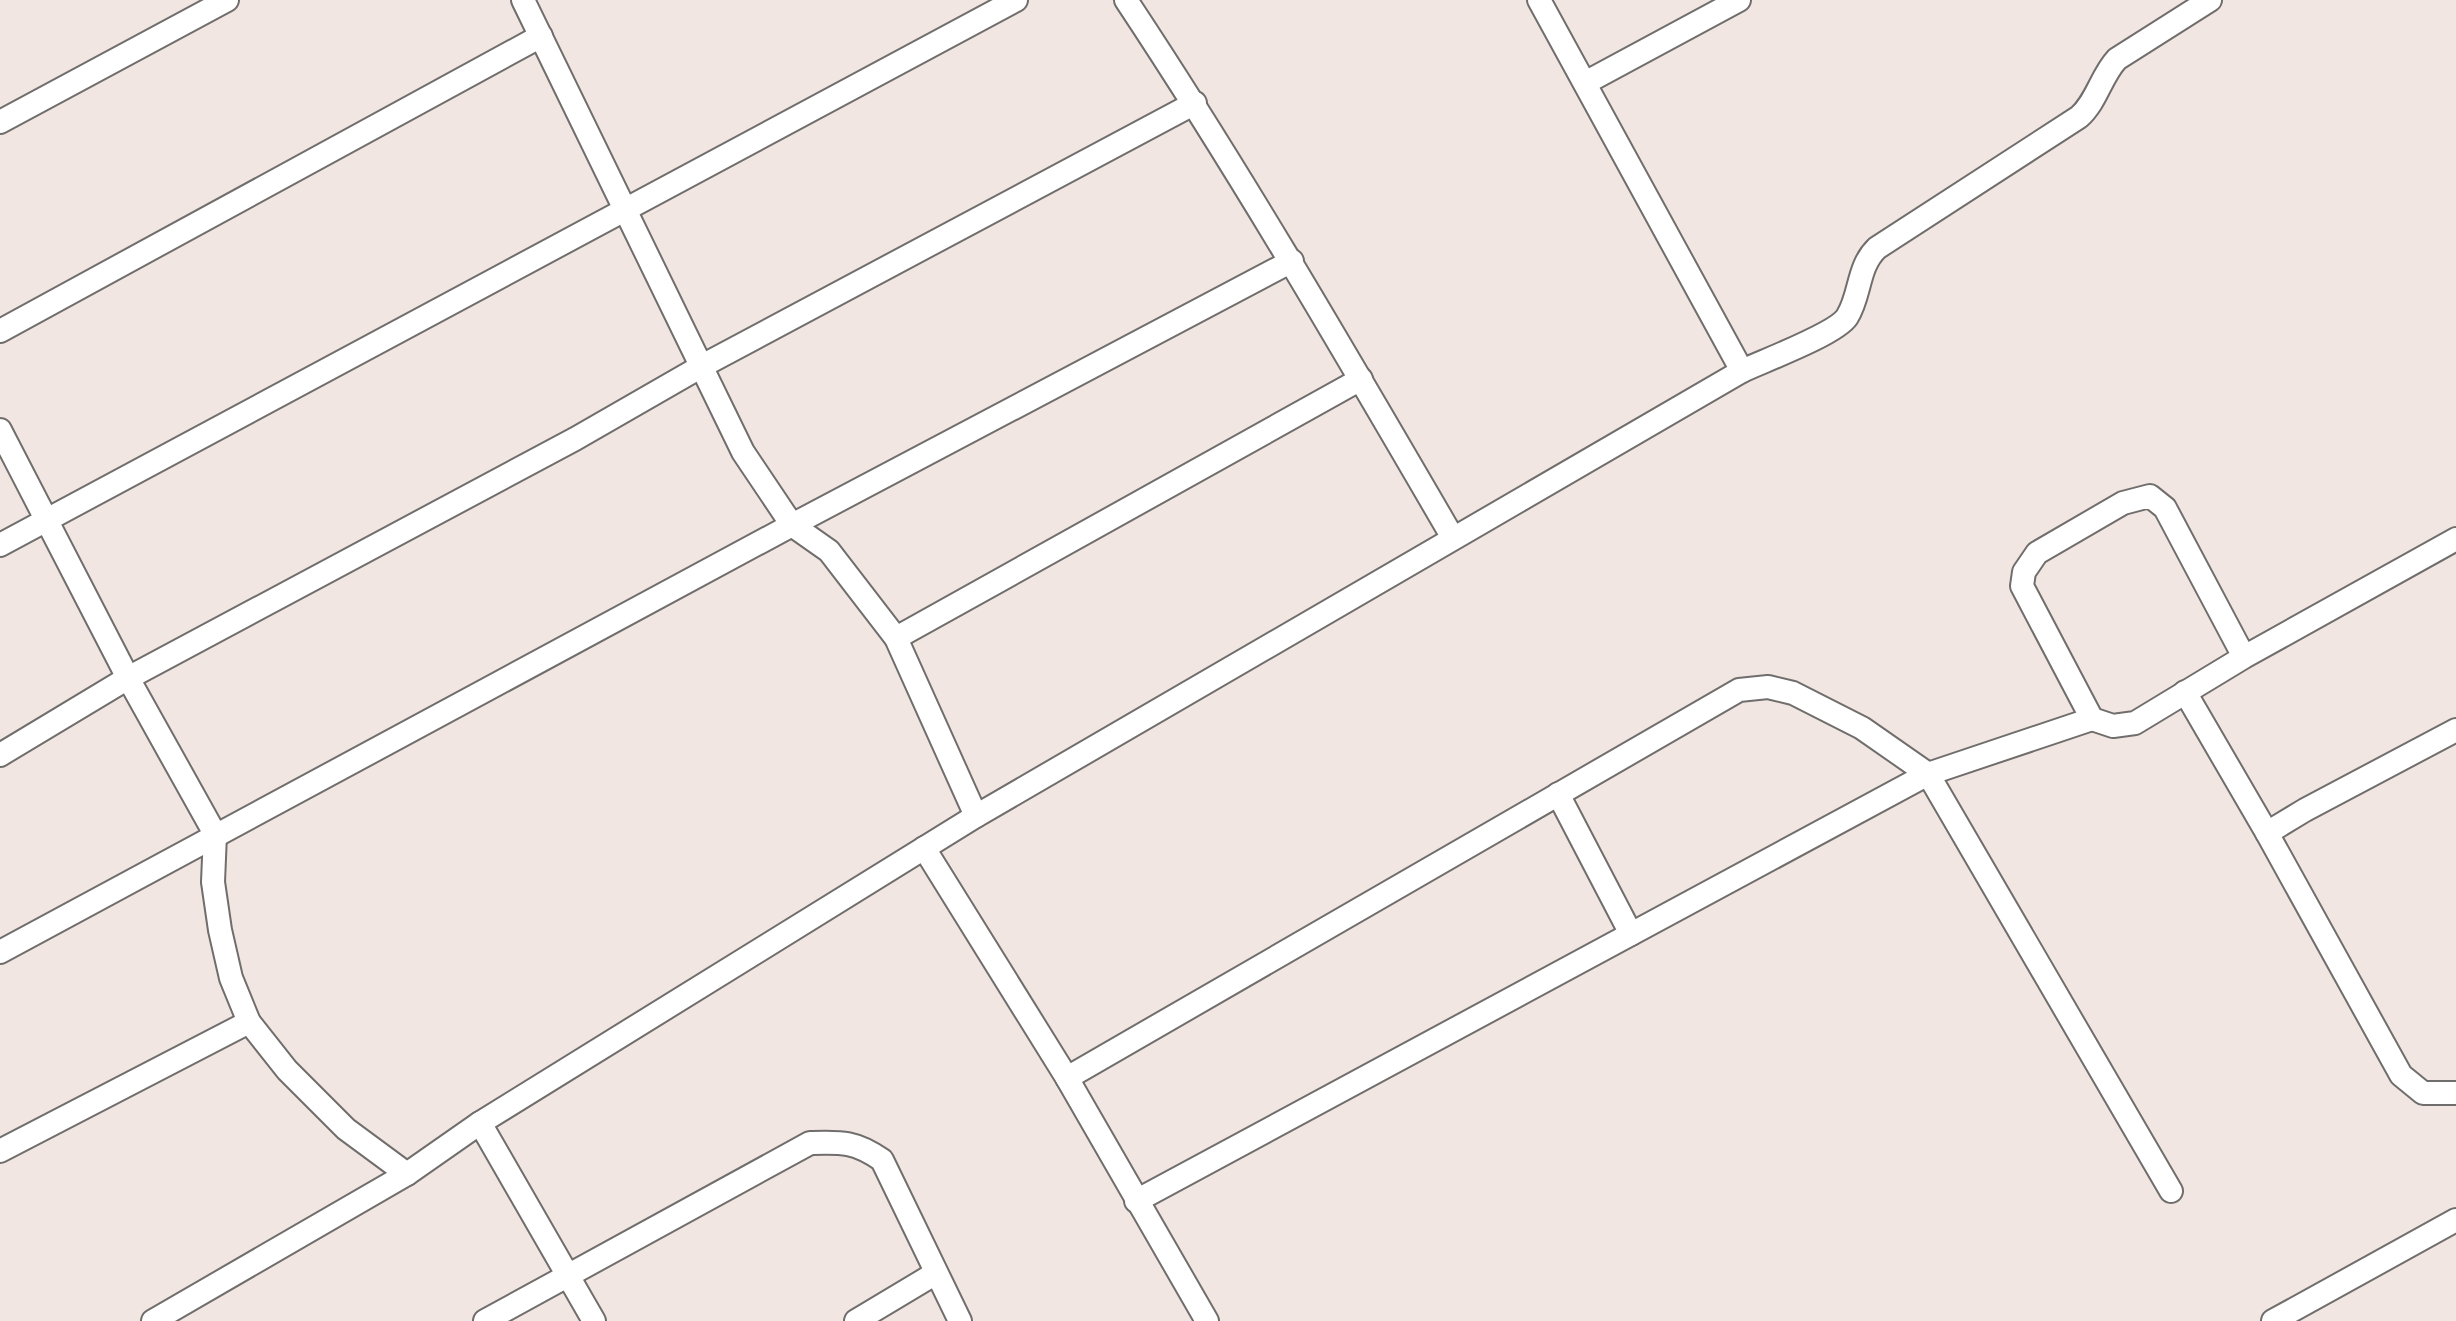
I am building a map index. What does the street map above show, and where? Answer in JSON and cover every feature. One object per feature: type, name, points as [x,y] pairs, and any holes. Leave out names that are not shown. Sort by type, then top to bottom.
[{"type":"lane","points":[[0,122],[227,0]]},
{"type":"lane","points":[[523,0],[743,452],[792,525],[829,551],[896,638],[976,816]]},
{"type":"lane","points":[[0,545],[1016,0]]},
{"type":"lane","points":[[1126,0],[1195,103],[1292,261],[1453,538]]},
{"type":"lane","points":[[1539,0],[1742,371]]},
{"type":"lane","points":[[1585,83],[1739,0]]},
{"type":"lane","points":[[153,1321],[407,1174],[480,1123],[976,816],[1742,371],[1838,326],[1851,309],[1865,264],[1877,248],[2079,117],[2093,102],[2117,59],[2210,0]]},
{"type":"lane","points":[[0,331],[541,36]]},
{"type":"lane","points":[[0,755],[128,678],[1195,103]]},
{"type":"lane","points":[[0,952],[792,525],[1292,261]]},
{"type":"lane","points":[[896,638],[1361,379]]},
{"type":"lane","points":[[0,430],[128,678],[215,834],[213,882],[220,930],[231,978],[249,1022],[287,1070],[346,1129],[407,1174]]},
{"type":"lane","points":[[2092,719],[2022,586],[2024,572],[2037,553],[2123,503],[2150,496],[2165,508],[2244,657]]},
{"type":"lane","points":[[1136,1201],[1928,774],[2092,719],[2113,726],[2135,723],[2244,657],[2456,539]]},
{"type":"lane","points":[[1067,1078],[1739,690],[1768,687],[1793,693],[1862,728],[1928,774],[2171,1191]]},
{"type":"lane","points":[[2185,692],[2401,1075],[2423,1093],[2456,1093]]},
{"type":"lane","points":[[2267,833],[2456,730]]},
{"type":"lane","points":[[1558,794],[1631,934]]},
{"type":"lane","points":[[924,848],[1067,1078],[1207,1321]]},
{"type":"lane","points":[[0,1151],[249,1022]]},
{"type":"lane","points":[[480,1123],[594,1321]]},
{"type":"lane","points":[[485,1321],[810,1143],[844,1141],[864,1147],[882,1160],[960,1321]]},
{"type":"lane","points":[[2273,1321],[2456,1220]]},
{"type":"lane","points":[[856,1321],[936,1273]]},
{"type":"shaded area","points":[[0,0],[2456,0],[2456,1321],[0,1321]]}]
